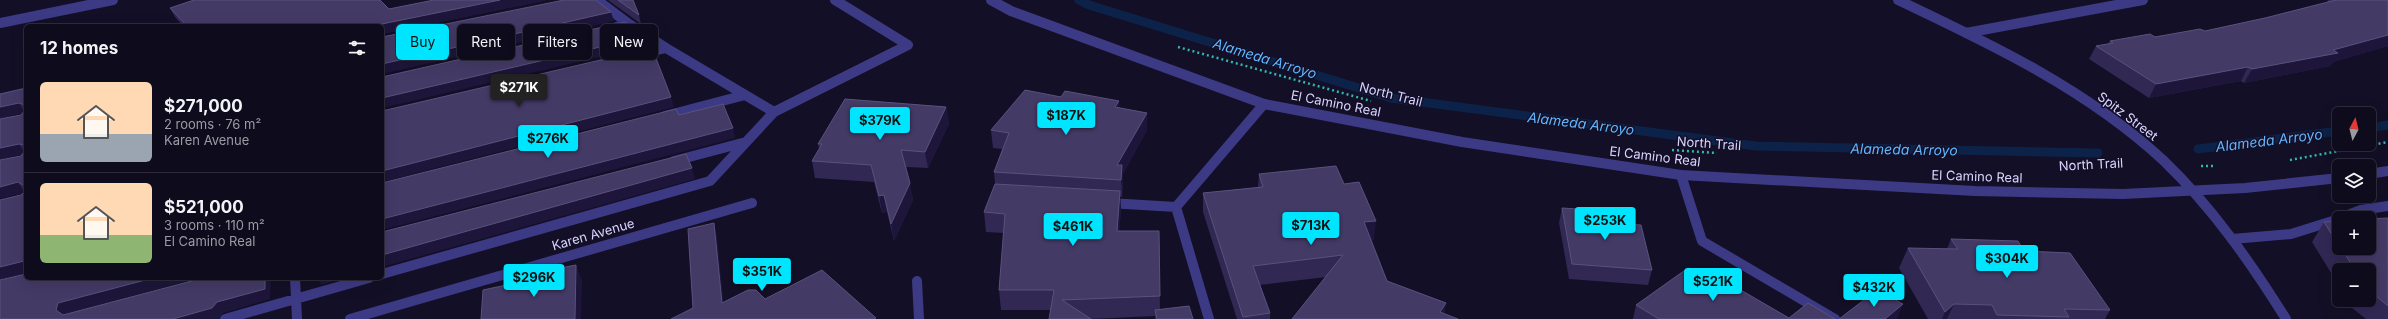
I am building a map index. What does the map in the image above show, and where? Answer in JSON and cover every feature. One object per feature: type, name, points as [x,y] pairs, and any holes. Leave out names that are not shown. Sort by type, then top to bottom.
[{"type":"street","points":[[0,23],[113,0]]},
{"type":"street","points":[[597,0],[629,24]]},
{"type":"street","points":[[384,273],[710,181],[774,112],[908,46],[835,0]]},
{"type":"street","name":"El Camino Real","points":[[991,0],[1011,11],[1264,104],[1462,142],[1681,175],[1975,191],[2123,194],[2245,188],[2332,179]]},
{"type":"street","name":"Spitz Street","points":[[1898,0],[1966,32],[2042,73],[2115,122],[2170,167],[2190,191],[2213,214],[2232,239],[2286,319]]},
{"type":"street","points":[[1966,32],[2143,0]]},
{"type":"street","points":[[658,43],[774,112]]},
{"type":"street","points":[[658,50],[666,48]]},
{"type":"street","points":[[652,119],[745,96]]},
{"type":"street","points":[[1176,207],[1264,104]]},
{"type":"street","points":[[661,164],[746,142]]},
{"type":"street","points":[[2376,173],[2388,171]]},
{"type":"street","points":[[1681,175],[1702,241],[1835,319]]},
{"type":"street","name":"Karen Avenue","points":[[350,319],[752,203]]},
{"type":"street","points":[[1099,203],[1176,207]]},
{"type":"street","points":[[2358,211],[2388,206]]},
{"type":"street","points":[[1176,207],[1209,319]]},
{"type":"street","points":[[2232,239],[2291,234],[2332,221]]},
{"type":"street","points":[[295,280],[297,319]]},
{"type":"street","points":[[225,319],[362,280]]},
{"type":"street","points":[[916,281],[919,319]]},
{"type":"path","name":"North Trail","points":[[1174,46],[1372,101]]},
{"type":"path","points":[[2287,160],[2388,142]]},
{"type":"path","name":"North Trail","points":[[1665,149],[1721,154]]},
{"type":"path","points":[[2170,167],[2217,166]]},
{"type":"building","points":[[194,0],[380,0],[389,9],[434,0],[500,0],[382,24],[185,24],[170,8]]},
{"type":"building","points":[[564,0],[596,0],[611,12],[558,24],[523,24],[523,32],[515,34],[515,24],[457,24],[457,47],[449,49],[449,24],[446,24]]},
{"type":"building","points":[[618,0],[633,0],[639,15]]},
{"type":"building","points":[[2336,0],[2388,0],[2388,35],[2333,50],[2338,53],[2252,69],[2248,67],[2156,84],[2096,46],[2113,43],[2110,41],[2150,34],[2155,37],[2200,29],[2205,31]]},
{"type":"building","points":[[625,22],[628,24],[616,24]]},
{"type":"building","points":[[600,28],[600,47],[592,49],[592,29]]},
{"type":"building","points":[[396,34],[396,60],[400,60],[384,64],[384,37]]},
{"type":"building","points":[[523,45],[523,60],[544,60],[384,98],[384,77],[457,60],[515,60],[515,47]]},
{"type":"building","points":[[601,60],[657,60],[671,97],[384,170],[384,111]]},
{"type":"building","points":[[24,88],[24,105],[19,103],[0,107],[0,94]]},
{"type":"building","points":[[1025,90],[1061,97],[1065,91],[1119,101],[1115,107],[1147,113],[1117,165],[1122,165],[1121,180],[994,172],[1009,133],[991,130]]},
{"type":"building","points":[[845,99],[946,107],[925,152],[901,150],[910,183],[891,224],[884,195],[879,196],[871,165],[812,161],[822,144],[818,144]]},
{"type":"building","points":[[723,104],[733,128],[384,218],[384,182],[676,109],[679,115]]},
{"type":"building","points":[[24,111],[24,145],[19,144],[0,148],[0,119],[21,115]]},
{"type":"building","points":[[24,152],[24,186],[18,182],[0,187],[0,160],[21,156]]},
{"type":"building","points":[[686,154],[692,168],[384,254],[384,231]]},
{"type":"building","points":[[1336,166],[1344,184],[1359,182],[1376,221],[1364,222],[1387,281],[1446,303],[1440,312],[1458,319],[1292,319],[1343,255],[1253,266],[1270,313],[1243,317],[1203,193],[1263,187],[1259,174]]},
{"type":"building","points":[[995,184],[1120,191],[1117,231],[1159,231],[1160,296],[1062,300],[1091,319],[1049,319],[1054,290],[999,290],[1005,214],[984,212]]},
{"type":"building","points":[[24,192],[24,261],[0,267],[0,200],[21,195]]},
{"type":"building","points":[[1562,208],[1608,211],[1611,223],[1641,225],[1652,270],[1572,264]]},
{"type":"building","points":[[2388,218],[2388,306],[2376,296],[2376,263],[2351,263],[2345,255],[2376,255],[2376,219]]},
{"type":"building","points":[[2332,221],[2332,235],[2324,222]]},
{"type":"building","points":[[714,223],[722,303],[748,290],[756,290],[765,299],[822,270],[876,318],[671,319],[693,308],[688,229]]},
{"type":"building","points":[[1951,239],[2018,241],[2024,251],[2070,253],[2110,310],[2064,309],[2069,317],[1997,315],[1992,305],[1954,304],[1945,312],[1908,248],[1958,249]]},
{"type":"building","points":[[576,265],[575,319],[481,319],[483,290],[549,276],[550,270]]},
{"type":"building","points":[[1688,268],[1732,294],[1739,289],[1789,318],[1808,303],[1835,319],[1659,319],[1636,305]]},
{"type":"building","points":[[24,274],[24,280],[145,280],[58,303],[56,310],[63,315],[195,280],[265,280],[265,289],[217,302],[212,308],[173,319],[0,319],[0,280]]},
{"type":"building","points":[[1877,290],[1903,304],[1885,319],[1839,319]]},
{"type":"building","points":[[1189,306],[1193,319],[1157,319],[1155,310]]},
{"type":"waterway","name":"Alameda Arroyo","points":[[1079,0],[1089,5],[1391,98],[1756,146],[2098,153]]},
{"type":"waterway","name":"Alameda Arroyo","points":[[2376,127],[2388,125]]},
{"type":"waterway","name":"Alameda Arroyo","points":[[2198,149],[2332,132]]}]
